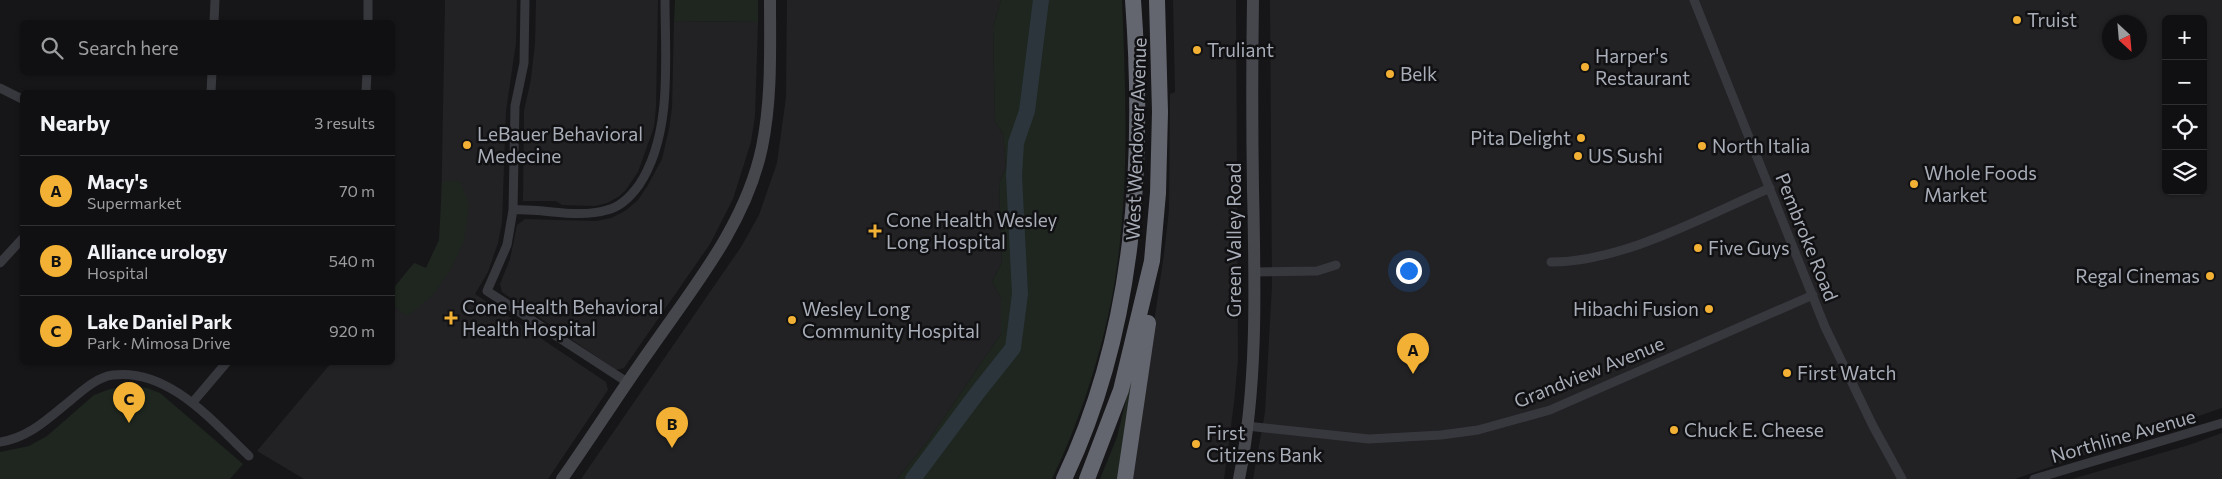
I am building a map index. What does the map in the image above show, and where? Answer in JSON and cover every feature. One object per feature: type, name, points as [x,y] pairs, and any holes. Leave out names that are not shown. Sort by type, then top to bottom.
[{"type":"highway","name":"West Wendover Avenue","points":[[1064,479],[1089,418],[1105,371],[1125,284],[1131,240],[1138,133],[1134,0]]},
{"type":"highway","name":"West Wendover Avenue","points":[[1087,479],[1121,390],[1152,261],[1158,193],[1160,112],[1157,0]]},
{"type":"highway","points":[[1124,479],[1151,303],[1154,276],[1152,261]]},
{"type":"street","points":[[214,20],[215,0]]},
{"type":"street","points":[[368,0],[368,20]]},
{"type":"street","points":[[525,0],[524,64],[515,106],[513,210],[507,245],[487,291],[627,382]]},
{"type":"street","points":[[513,210],[600,212],[620,205],[634,192],[651,163],[662,125],[665,0]]},
{"type":"street","points":[[562,479],[721,245],[742,208],[762,148],[770,100],[770,0]]},
{"type":"street","name":"Green Valley Road","points":[[1239,479],[1246,447],[1253,349],[1253,0]]},
{"type":"street","name":"Pembroke Road","points":[[1694,0],[1837,355],[1872,426],[1902,479]]},
{"type":"street","points":[[211,90],[212,75]]},
{"type":"street","points":[[366,90],[367,75]]},
{"type":"street","points":[[0,88],[20,97]]},
{"type":"street","points":[[1551,262],[1583,258],[1660,237],[1770,188]]},
{"type":"street","points":[[0,263],[20,241]]},
{"type":"street","points":[[1254,272],[1318,270],[1336,265]]},
{"type":"street","name":"Grandview Avenue","points":[[1247,426],[1369,439],[1432,436],[1478,430],[1550,410],[1813,295]]},
{"type":"street","points":[[193,402],[224,365]]},
{"type":"street","points":[[0,442],[35,429],[91,383],[113,375],[137,376],[158,382],[193,402],[249,456]]},
{"type":"street","name":"Northline Avenue","points":[[2034,479],[2222,423]]},
{"type":"shaded area","name":"Cone Health Behavioral Health Hospital","points":[[445,0],[517,0],[516,43],[506,111],[502,222],[498,243],[488,272],[475,294],[606,382],[608,390],[548,479],[304,479],[257,451],[329,365],[395,365],[395,287],[414,263],[426,268],[439,240]]},
{"type":"shaded area","points":[[536,0],[658,0],[654,127],[638,172],[625,191],[607,203],[595,206],[562,205],[556,201],[523,201],[524,111],[531,79],[535,43]]},
{"type":"shaded area","points":[[675,0],[758,0],[758,22],[674,21]]},
{"type":"shaded area","name":"Cone Health Wesley Long Hospital","points":[[787,0],[1001,0],[993,28],[995,121],[1003,134],[1006,167],[999,183],[1002,263],[992,281],[1001,298],[1001,334],[928,441],[897,479],[581,479],[741,247],[759,215],[777,163],[786,97]]},
{"type":"shaded area","points":[[1001,0],[1122,0],[1125,73],[1124,183],[1118,256],[1108,316],[1096,364],[1080,411],[1052,479],[897,479],[928,441],[1001,334],[1001,298],[992,281],[1002,263],[999,183],[1006,167],[1003,134],[995,121],[993,28]]},
{"type":"shaded area","points":[[1173,0],[1236,0],[1238,359],[1224,479],[1131,479],[1169,210],[1170,94],[1175,92]]},
{"type":"shaded area","points":[[1270,0],[2222,0],[2222,408],[2015,479],[1253,479],[1265,412],[1272,285]]},
{"type":"shaded area","points":[[674,21],[758,22],[755,116],[751,142],[733,199],[710,244],[624,368],[616,370],[502,292],[500,284],[510,259],[517,225],[525,219],[596,221],[611,218],[625,211],[638,200],[648,185],[662,159],[669,129],[672,108]]},
{"type":"shaded area","points":[[460,181],[469,205],[464,241],[452,267],[433,295],[408,316],[395,307],[395,287],[414,263],[426,268],[439,240],[442,182]]},
{"type":"shaded area","points":[[1133,371],[1118,479],[1100,479],[1117,437]]},
{"type":"shaded area","points":[[130,386],[147,388],[160,393],[243,464],[230,479],[0,479],[0,452],[29,446],[47,436],[94,395],[110,389]]},
{"type":"shaded area","points":[[2222,433],[2222,479],[2072,479],[2189,445]]},
{"type":"waterway","points":[[913,479],[1013,348],[1020,294],[1014,176],[1016,143],[1027,111],[1041,0]]},
{"type":"place","name":"Truist","points":[[2017,20]]},
{"type":"place","name":"Truliant","points":[[1197,50]]},
{"type":"place","name":"Harper's Restaurant","points":[[1585,67]]},
{"type":"place","name":"Belk","points":[[1390,74]]},
{"type":"place","name":"Pita Delight","points":[[1581,138]]},
{"type":"place","name":"LeBauer Behavioral Medecine","points":[[467,145]]},
{"type":"place","name":"North Italia","points":[[1702,146]]},
{"type":"place","name":"US Sushi","points":[[1578,156]]},
{"type":"place","name":"Whole Foods Market","points":[[1914,184]]},
{"type":"place","name":"Cone Health Wesley Long Hospital","points":[[875,231]]},
{"type":"place","name":"Five Guys","points":[[1698,248]]},
{"type":"place","name":"Regal Cinemas","points":[[2210,276]]},
{"type":"place","name":"Hibachi Fusion","points":[[1709,309]]},
{"type":"place","name":"Cone Health Behavioral Health Hospital","points":[[451,318]]},
{"type":"place","name":"Wesley Long Community Hospital","points":[[792,320]]},
{"type":"place","name":"First Watch","points":[[1787,373]]},
{"type":"place","name":"Macy's","points":[[1413,374]]},
{"type":"place","name":"Lake Daniel Park","points":[[129,423]]},
{"type":"place","name":"Chuck E. Cheese","points":[[1674,430]]},
{"type":"place","name":"First Citizens Bank","points":[[1196,444]]},
{"type":"place","name":"Alliance urology","points":[[672,448]]}]
